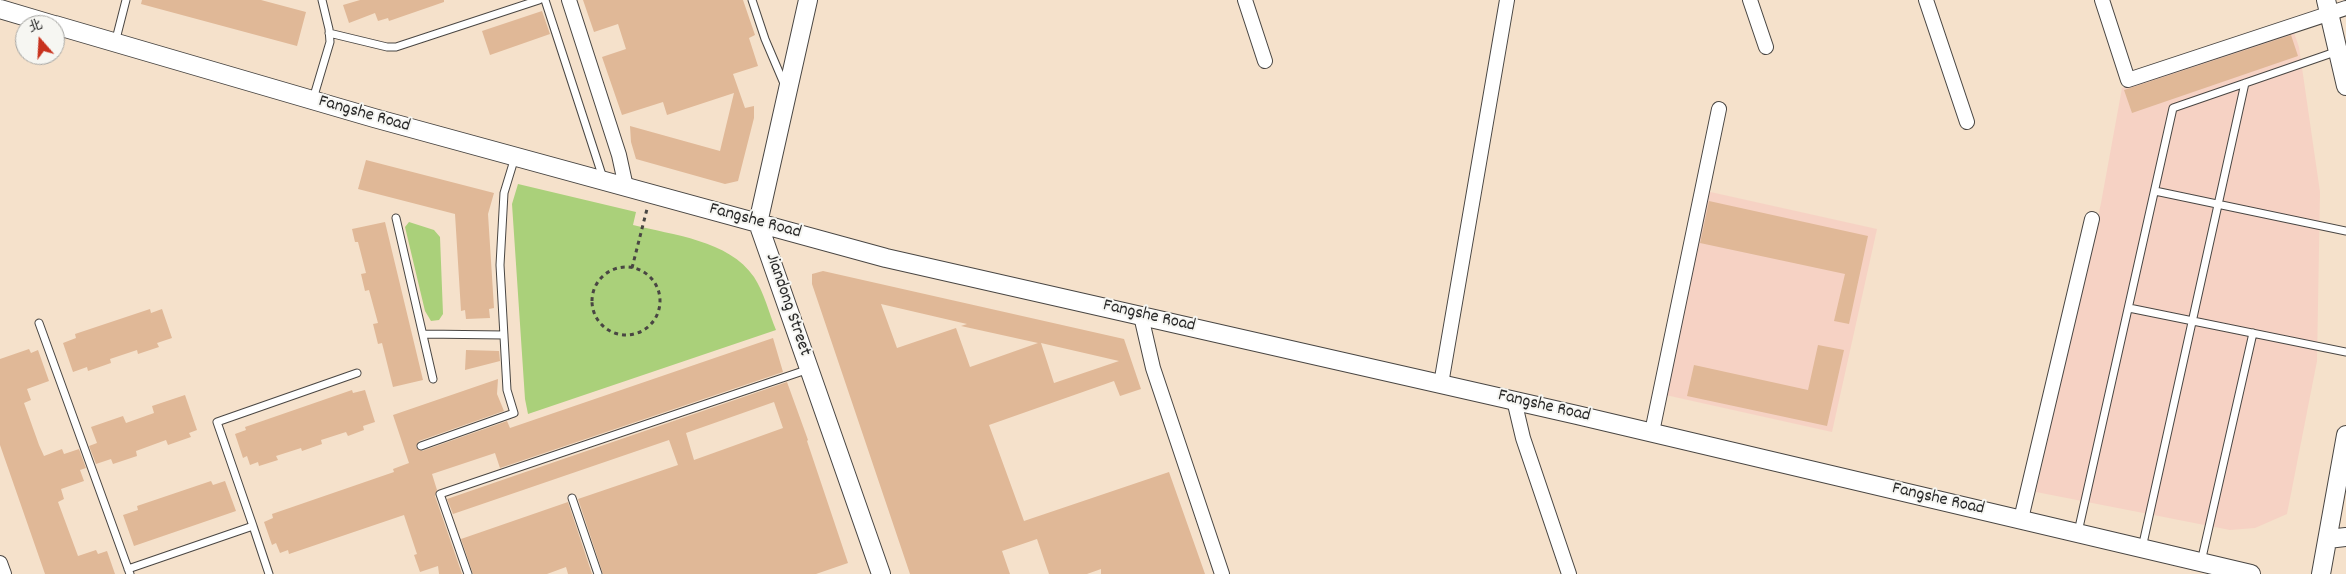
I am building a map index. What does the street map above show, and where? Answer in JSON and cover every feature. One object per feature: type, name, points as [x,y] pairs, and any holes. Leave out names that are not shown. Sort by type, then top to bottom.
[{"type":"street","points":[[569,0],[619,155],[626,187]]},
{"type":"street","points":[[758,223],[808,0]]},
{"type":"street","points":[[1245,0],[1265,61]]},
{"type":"street","points":[[1441,384],[1507,0]]},
{"type":"street","points":[[1750,0],[1766,47]]},
{"type":"street","points":[[1926,0],[1967,122]]},
{"type":"street","points":[[2102,0],[2128,80],[2334,7],[2338,51],[2346,86]]},
{"type":"street","name":"Fangshe Road","points":[[0,9],[20,15]]},
{"type":"street","name":"Fangshe Road","points":[[65,28],[515,157],[886,258],[1514,400],[2251,574]]},
{"type":"street","points":[[1652,432],[1719,109]]},
{"type":"street","points":[[2021,519],[2092,219]]},
{"type":"street","name":"Jiandong Street","points":[[758,223],[881,574]]},
{"type":"street","points":[[1141,316],[1153,368],[1222,574]]},
{"type":"street","points":[[1514,400],[1522,438],[1569,574]]},
{"type":"street","points":[[2321,574],[2346,435]]},
{"type":"street","points":[[2328,539],[2346,537]]},
{"type":"street","points":[[0,562],[4,574]]},
{"type":"lane","points":[[114,43],[126,0]]},
{"type":"lane","points":[[312,100],[327,54],[329,33],[322,0]]},
{"type":"lane","points":[[329,33],[388,48],[396,47],[539,0]]},
{"type":"lane","points":[[545,0],[604,181]]},
{"type":"lane","points":[[752,0],[765,39],[788,93]]},
{"type":"lane","points":[[2078,533],[2173,108],[2338,51]]},
{"type":"lane","points":[[2142,548],[2245,83]]},
{"type":"lane","points":[[421,446],[514,413],[507,390],[500,265],[504,193],[515,157]]},
{"type":"lane","points":[[2155,191],[2346,231]]},
{"type":"lane","points":[[396,218],[433,379]]},
{"type":"lane","points":[[2129,308],[2346,352]]},
{"type":"lane","points":[[39,323],[129,572],[253,526]]},
{"type":"lane","points":[[2200,562],[2253,333]]},
{"type":"lane","points":[[423,334],[504,335]]},
{"type":"lane","points":[[468,574],[440,494],[809,369]]},
{"type":"lane","points":[[269,574],[217,422],[357,373]]},
{"type":"lane","points":[[572,498],[598,574]]},
{"type":"path","points":[[632,268],[650,194]]},
{"type":"path","points":[[632,268],[641,271],[655,284],[659,293],[658,312],[646,328],[628,335],[618,334],[605,328],[596,316],[592,297],[599,281],[606,274],[614,270],[632,268]]},
{"type":"shaded area","points":[[2293,30],[2299,47],[2320,192],[2317,361],[2287,514],[2255,528],[2230,530],[2036,492],[2101,203],[2122,88]]},
{"type":"shaded area","points":[[1706,191],[1877,229],[1832,432],[1661,394]]},
{"type":"green space","points":[[518,184],[636,212],[633,225],[699,241],[730,255],[743,265],[758,283],[776,330],[528,414],[525,399],[512,204]]},
{"type":"green space","points":[[409,222],[434,230],[440,237],[443,314],[439,320],[431,321],[425,311],[405,227]]},
{"type":"building","points":[[142,0],[261,0],[306,12],[297,46],[141,4]]},
{"type":"building","points":[[360,0],[444,0],[444,2],[389,21],[388,18],[378,21],[375,13],[349,23],[343,5]]},
{"type":"building","points":[[583,0],[743,0],[755,35],[749,38],[758,66],[733,74],[745,108],[754,106],[754,118],[738,181],[725,184],[636,159],[631,142],[630,126],[720,151],[734,93],[667,115],[663,102],[622,115],[602,57],[626,49],[618,24],[594,32]]},
{"type":"building","points":[[542,11],[550,34],[490,55],[482,31]]},
{"type":"building","points":[[2291,35],[2298,56],[2132,113],[2124,90]]},
{"type":"building","points":[[366,160],[494,193],[488,214],[494,308],[489,309],[490,318],[466,319],[465,310],[461,311],[455,214],[358,189]]},
{"type":"building","points":[[1709,201],[1868,236],[1849,324],[1834,321],[1845,274],[1700,243]]},
{"type":"building","points":[[385,222],[423,380],[393,387],[382,343],[378,344],[373,324],[378,323],[369,290],[365,291],[361,274],[366,273],[358,242],[355,242],[352,229]]},
{"type":"building","points":[[823,271],[1124,339],[1141,389],[1120,396],[1114,381],[989,425],[1024,521],[1169,472],[1205,574],[1101,574],[1101,569],[1087,574],[1049,574],[1037,539],[1002,551],[1010,574],[910,574],[812,284],[812,274]],"holes":[[[881,304],[967,324],[961,326],[1038,343],[970,367],[956,328],[897,348]],[[1041,343],[1119,361],[1054,383]]]},
{"type":"building","points":[[150,309],[151,313],[162,309],[172,338],[157,343],[159,347],[138,354],[137,350],[110,359],[111,363],[88,371],[87,367],[73,372],[63,343],[76,338],[75,334]]},
{"type":"building","points":[[773,338],[783,372],[500,468],[495,453],[432,474],[437,490],[435,496],[462,574],[439,574],[438,566],[420,572],[414,555],[417,554],[404,515],[289,554],[288,550],[280,553],[276,543],[272,545],[264,522],[273,518],[272,514],[394,472],[393,469],[409,463],[393,415],[498,379],[497,394],[504,411],[419,441],[416,447],[422,451],[507,421],[510,428]]},
{"type":"building","points":[[1818,345],[1844,350],[1827,426],[1687,396],[1694,365],[1808,390]]},
{"type":"building","points":[[29,349],[31,353],[38,350],[49,381],[27,389],[31,400],[24,403],[44,456],[62,449],[64,454],[79,449],[86,468],[80,470],[84,481],[61,489],[64,499],[58,502],[78,556],[96,550],[98,554],[107,551],[115,574],[45,574],[0,445],[0,359]]},
{"type":"building","points":[[466,350],[499,351],[500,361],[465,370]]},
{"type":"building","points":[[787,382],[848,563],[816,574],[603,574],[578,499],[678,465],[669,440],[453,514],[447,499]],"holes":[[[774,402],[783,428],[694,460],[686,433]]]},
{"type":"building","points":[[352,390],[353,393],[365,390],[375,422],[363,426],[364,430],[348,436],[346,432],[321,440],[322,444],[302,451],[301,448],[276,456],[278,460],[259,466],[258,462],[250,465],[247,456],[243,458],[235,434],[246,430],[245,427]]},
{"type":"building","points":[[185,395],[197,430],[189,433],[191,437],[168,445],[166,440],[136,451],[137,456],[113,464],[111,459],[96,464],[89,446],[97,443],[91,427],[123,416],[126,423],[154,413],[152,406]]},
{"type":"building","points":[[211,481],[213,485],[225,481],[236,511],[134,546],[123,515],[138,510],[137,506]]},
{"type":"building","points":[[568,502],[592,574],[568,574],[566,567],[547,574],[473,574],[461,539]]}]
